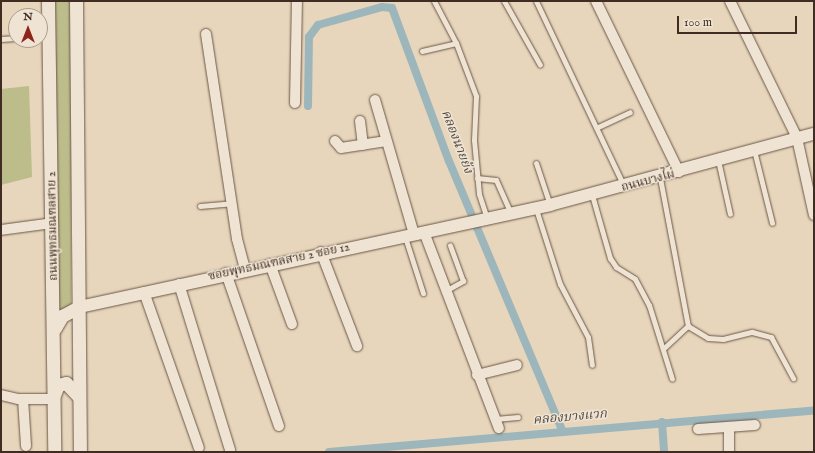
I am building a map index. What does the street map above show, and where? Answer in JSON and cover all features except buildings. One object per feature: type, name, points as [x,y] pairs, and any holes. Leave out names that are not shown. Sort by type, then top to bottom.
[{"type":"main road","name":"ถนนพุทธมณฑลสาย 2","points":[[76,1],[80,451]]},
{"type":"main road","name":"ถนนพุทธมณฑลสาย 2","points":[[45,48],[53,223],[54,451]]},
{"type":"main road","points":[[54,330],[62,316],[79,307]]},
{"type":"main road","points":[[54,397],[58,385],[66,384],[79,397]]},
{"type":"street","points":[[296,103],[297,1]]},
{"type":"street","points":[[596,1],[679,172]]},
{"type":"street","points":[[730,1],[797,138],[814,215]]},
{"type":"street","points":[[206,34],[232,203],[245,269]]},
{"type":"street","points":[[375,100],[414,234],[445,291],[497,424]]},
{"type":"street","points":[[360,121],[363,145]]},
{"type":"street","name":"ถนนบางไผ่","points":[[484,220],[660,178],[754,149],[814,134]]},
{"type":"street","points":[[335,141],[341,148],[386,142]]},
{"type":"street","name":"ซอยพุทธมณฑลสาย 2 ซอย 12","points":[[79,307],[321,252],[484,220]]},
{"type":"street","points":[[1,230],[53,223]]},
{"type":"street","points":[[321,252],[357,346]]},
{"type":"street","points":[[270,264],[292,324]]},
{"type":"street","points":[[226,273],[279,426]]},
{"type":"street","points":[[179,284],[230,450]]},
{"type":"street","points":[[144,292],[199,448]]},
{"type":"street","points":[[477,375],[517,365]]},
{"type":"street","points":[[1,395],[23,399],[54,397]]},
{"type":"street","points":[[23,399],[26,446]]},
{"type":"street","points":[[698,429],[755,425]]},
{"type":"street","points":[[729,428],[729,452]]},
{"type":"lane","points":[[434,1],[456,43],[478,109],[474,140],[484,220]]},
{"type":"lane","points":[[504,1],[540,65]]},
{"type":"lane","points":[[536,1],[598,127],[624,187]]},
{"type":"lane","points":[[422,51],[456,43]]},
{"type":"lane","points":[[598,127],[630,112]]},
{"type":"lane","points":[[754,149],[772,223]]},
{"type":"lane","points":[[718,160],[730,214]]},
{"type":"lane","points":[[536,162],[550,205]]},
{"type":"lane","points":[[478,178],[496,180],[511,214]]},
{"type":"lane","points":[[660,178],[688,326],[708,338],[723,339],[752,332],[771,337],[793,378]]},
{"type":"lane","points":[[592,195],[610,258],[616,267],[641,286],[664,348],[672,378]]},
{"type":"lane","points":[[200,206],[232,203]]},
{"type":"lane","points":[[536,208],[560,284],[588,337],[592,365]]},
{"type":"lane","points":[[414,234],[423,293]]},
{"type":"lane","points":[[445,291],[462,281],[450,245]]},
{"type":"lane","points":[[664,348],[688,326]]},
{"type":"lane","points":[[497,424],[518,417]]},
{"type":"shaded area","points":[[53,1],[71,1],[71,310],[53,310]]},
{"type":"shaded area","points":[[29,86],[32,177],[1,185],[1,89]]},
{"type":"waterway","name":"คลองนายย้ง","points":[[308,106],[309,37],[318,25],[382,7],[392,8],[449,161],[563,432]]},
{"type":"waterway","name":"คลองบางแวก","points":[[329,452],[814,410]]},
{"type":"waterway","points":[[662,422],[664,452]]}]
